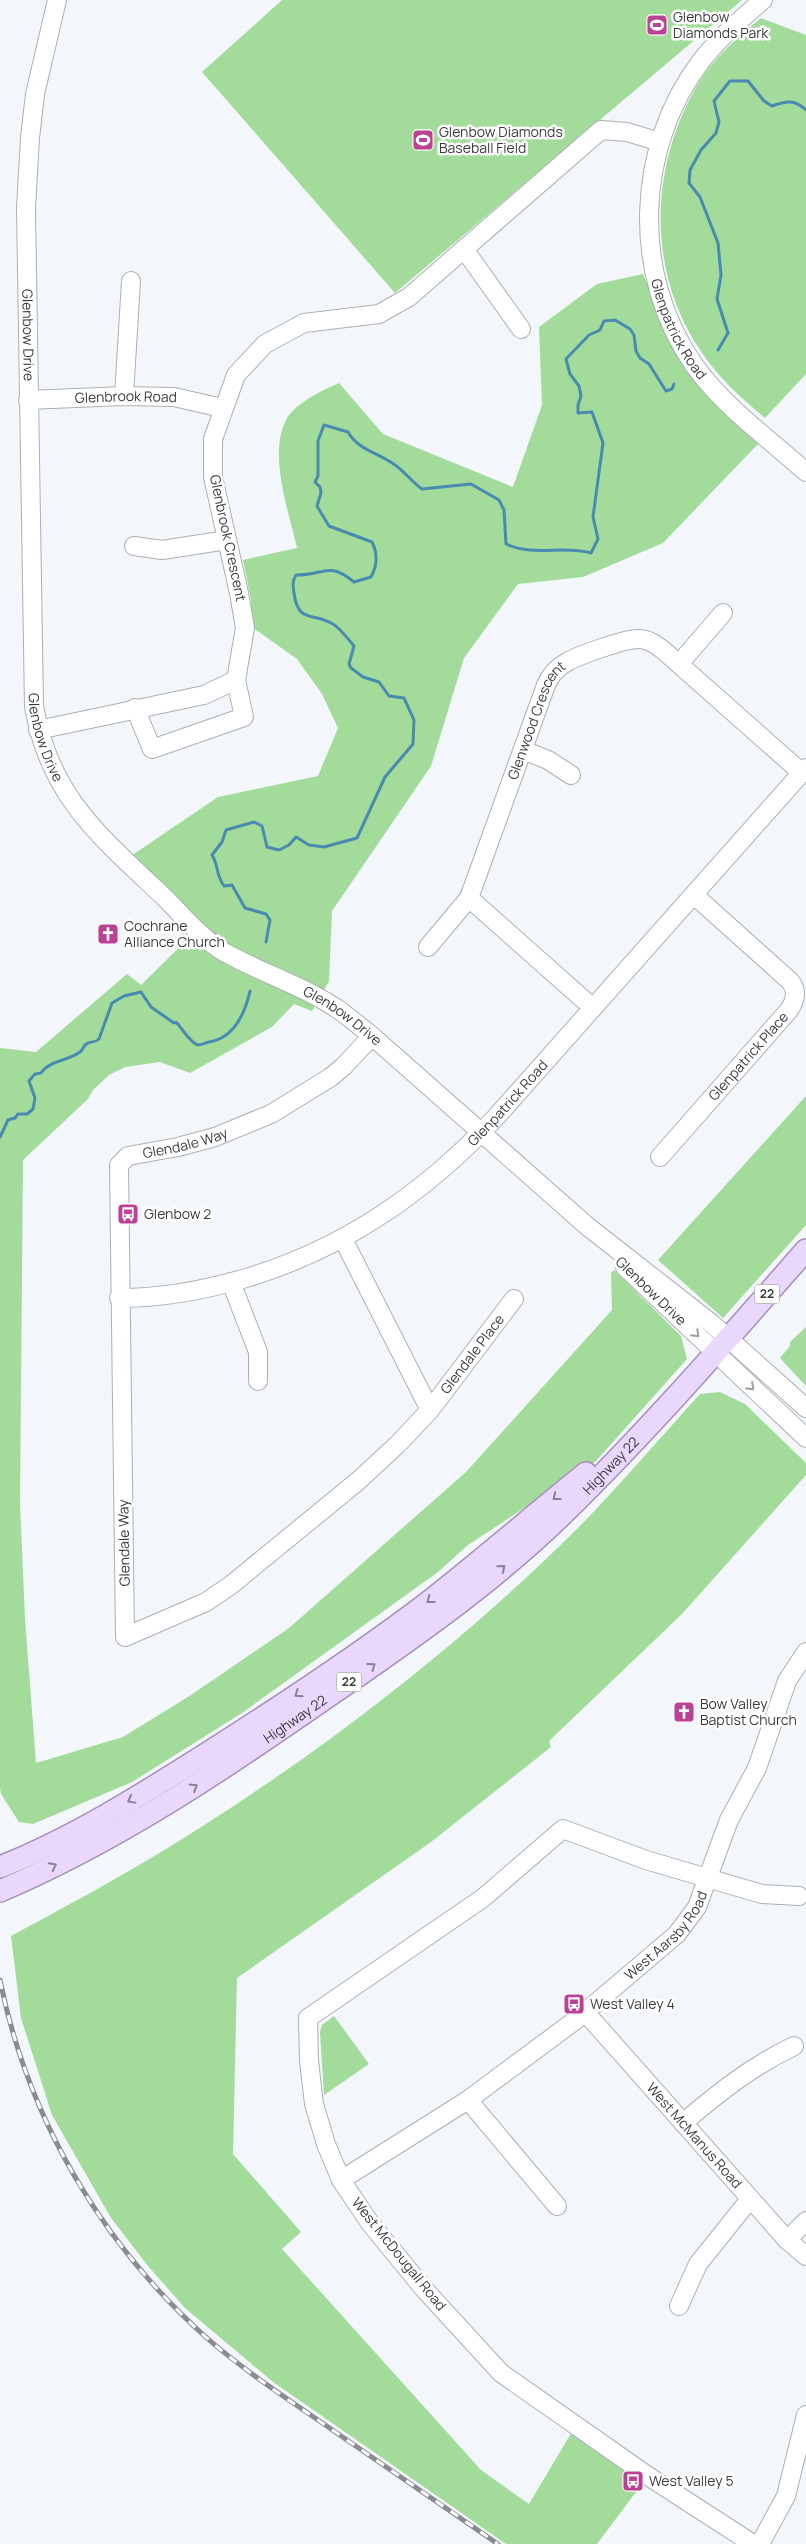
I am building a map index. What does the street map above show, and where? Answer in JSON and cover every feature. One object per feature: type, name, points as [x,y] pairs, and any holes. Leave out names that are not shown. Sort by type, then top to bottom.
[{"type":"main road","name":"Highway 22","points":[[4,1889],[144,1818],[259,1745],[431,1624],[524,1550],[650,1424],[715,1355],[806,1250]]},
{"type":"main road","name":"Highway 22","points":[[4,1866],[94,1821],[155,1787],[352,1657],[431,1600],[650,1424]]},
{"type":"street","points":[[45,0],[49,35]]},
{"type":"street","name":"Glenbow Drive","points":[[57,0],[35,94],[27,171],[26,238],[34,706],[38,730],[54,772],[72,804],[89,825],[198,930],[223,951],[338,1009],[372,1036],[587,1226],[729,1338],[806,1408]]},
{"type":"street","name":"Glenpatrick Road","points":[[763,0],[725,33],[701,61],[675,104],[660,142],[649,196],[649,233],[658,285],[671,322],[689,357],[715,391],[806,472]]},
{"type":"street","name":"Glenbrook Crescent","points":[[236,680],[245,628],[213,476],[212,439],[236,374],[265,344],[304,323],[379,314],[409,297],[601,130],[627,132],[660,142]]},
{"type":"street","points":[[464,249],[521,329]]},
{"type":"street","points":[[124,396],[132,281]]},
{"type":"street","name":"Glenbrook Road","points":[[28,400],[124,396],[174,397],[222,408]]},
{"type":"street","points":[[134,546],[162,550],[228,540]]},
{"type":"street","points":[[678,664],[723,613]]},
{"type":"street","name":"Glenwood Crescent","points":[[428,947],[469,898],[549,678],[568,662],[636,639],[656,644],[804,771]]},
{"type":"street","points":[[38,730],[135,708],[204,695],[236,680],[244,717],[152,750],[135,708]]},
{"type":"street","points":[[523,750],[548,760],[570,774]]},
{"type":"street","name":"Glenpatrick Road","points":[[119,1298],[164,1295],[231,1282],[293,1262],[343,1239],[410,1197],[445,1168],[482,1133],[804,771]]},
{"type":"street","name":"Glenpatrick Place","points":[[660,1157],[789,1010],[795,999],[795,990],[791,982],[694,895]]},
{"type":"street","points":[[469,898],[593,1008]]},
{"type":"street","name":"Glendale Way","points":[[372,1036],[331,1077],[271,1114],[215,1137],[124,1158],[117,1172],[125,1638],[206,1602],[231,1585],[358,1481],[398,1444],[430,1410]]},
{"type":"street","name":"Glenbow Drive","points":[[587,1226],[620,1263],[699,1336],[715,1355],[806,1438]]},
{"type":"street","points":[[343,1239],[430,1410]]},
{"type":"street","points":[[231,1282],[258,1352],[258,1381]]},
{"type":"street","name":"Glendale Place","points":[[430,1410],[514,1299]]},
{"type":"street","name":"West Aarsby Road","points":[[341,2180],[468,2100],[585,2012],[677,1934],[697,1907],[729,1820],[757,1768],[787,1682],[806,1652]]},
{"type":"street","name":"West McDougall Road","points":[[707,1877],[646,1860],[563,1829],[483,1898],[308,2018],[309,2061],[314,2104],[326,2144],[341,2180],[370,2223],[418,2281],[501,2372],[648,2476],[753,2544]]},
{"type":"street","points":[[707,1877],[762,1894],[799,1896]]},
{"type":"street","name":"West McManus Road","points":[[585,2012],[787,2240],[806,2256]]},
{"type":"street","points":[[683,2123],[716,2094],[754,2067],[794,2046]]},
{"type":"street","points":[[468,2100],[557,2206]]},
{"type":"street","points":[[679,2306],[698,2264],[750,2199]]},
{"type":"street","points":[[787,2240],[806,2222]]},
{"type":"street","points":[[760,2544],[786,2496],[806,2415]]},
{"type":"green space","points":[[282,0],[742,0],[395,293],[202,72]]},
{"type":"green space","points":[[761,18],[806,35],[806,374],[765,418],[716,371],[702,353],[684,323],[672,291],[664,258],[661,224],[662,190],[668,157],[679,124],[693,93],[714,61]]},
{"type":"green space","points":[[643,274],[675,349],[711,399],[758,444],[663,543],[583,577],[518,584],[464,658],[431,766],[332,911],[329,981],[312,1011],[294,1004],[272,1027],[190,1073],[160,1062],[125,1067],[109,1075],[93,1090],[88,1099],[23,1160],[20,1503],[25,1619],[36,1763],[123,1737],[191,1695],[289,1628],[466,1472],[612,1310],[611,1273],[614,1270],[681,1336],[687,1359],[596,1461],[468,1545],[438,1572],[242,1713],[132,1782],[33,1824],[19,1822],[1,1794],[0,1788],[0,1048],[36,1052],[127,974],[141,985],[197,930],[125,860],[218,797],[318,776],[338,728],[322,694],[297,659],[252,627],[251,600],[243,560],[297,548],[285,501],[279,466],[281,434],[290,414],[310,398],[339,383],[383,434],[513,487],[542,405],[539,327],[597,284]]},
{"type":"green space","points":[[806,1096],[806,1225],[723,1318],[658,1260]]},
{"type":"green space","points":[[806,1327],[806,1386],[780,1358],[790,1346],[790,1342]]},
{"type":"green space","points":[[720,1392],[745,1404],[806,1463],[806,1475],[682,1614],[549,1741],[551,1747],[431,1842],[237,1978],[233,2154],[301,2232],[282,2249],[481,2470],[529,2504],[576,2425],[648,2476],[597,2544],[506,2544],[273,2382],[185,2308],[148,2266],[111,2218],[52,2115],[21,2018],[11,1936],[166,1849],[275,1778],[329,1740],[432,1660],[531,1573],[578,1528],[700,1394]]},
{"type":"green space","points":[[334,2016],[369,2064],[324,2095],[320,2032],[322,2025]]},
{"type":"waterway","points":[[718,350],[728,333],[717,299],[721,275],[718,243],[700,197],[689,183],[690,170],[701,150],[716,133],[719,122],[714,101],[730,81],[748,81],[764,101],[772,106],[790,102],[798,104],[806,110]]},
{"type":"waterway","points":[[266,942],[270,920],[266,914],[245,908],[232,885],[224,886],[219,877],[212,855],[222,842],[226,830],[254,822],[262,826],[267,847],[279,850],[289,845],[296,837],[309,845],[324,847],[357,838],[385,777],[413,744],[414,720],[404,698],[389,696],[379,682],[363,677],[351,668],[349,664],[354,646],[347,637],[326,620],[303,613],[296,603],[293,584],[296,575],[332,571],[338,572],[354,582],[371,577],[376,564],[376,555],[372,542],[329,526],[317,506],[321,493],[320,487],[315,482],[318,476],[318,441],[324,425],[348,432],[357,443],[395,465],[422,489],[471,484],[499,500],[504,510],[506,544],[527,550],[570,550],[591,553],[598,539],[593,517],[603,443],[592,412],[578,413],[581,396],[579,386],[570,374],[566,359],[589,335],[600,330],[604,321],[615,320],[630,329],[634,335],[636,351],[640,358],[649,364],[666,391],[672,389],[674,384]]},
{"type":"waterway","points":[[0,1137],[8,1120],[15,1118],[18,1114],[27,1114],[33,1109],[35,1098],[29,1081],[35,1074],[41,1073],[54,1063],[75,1055],[86,1044],[99,1039],[112,1003],[124,996],[141,992],[151,1007],[174,1023],[176,1022],[186,1035],[195,1044],[199,1045],[218,1040],[232,1030],[245,1008],[250,991]]},
{"type":"railway","points":[[0,1980],[29,2082],[50,2130],[75,2176],[103,2221],[135,2263],[170,2302],[208,2339],[237,2363],[498,2544]]},
{"type":"place","name":"Glenbow Diamonds Park","points":[[657,25]]},
{"type":"place","name":"Glenbow Diamonds Baseball Field","points":[[423,140]]},
{"type":"place","name":"Cochrane Alliance Church","points":[[108,934]]},
{"type":"place","name":"Glenbow 2","points":[[128,1214]]},
{"type":"place","name":"Bow Valley Baptist Church","points":[[684,1712]]},
{"type":"place","name":"West Valley 4","points":[[574,2004]]},
{"type":"place","name":"West Valley 5","points":[[633,2481]]}]
